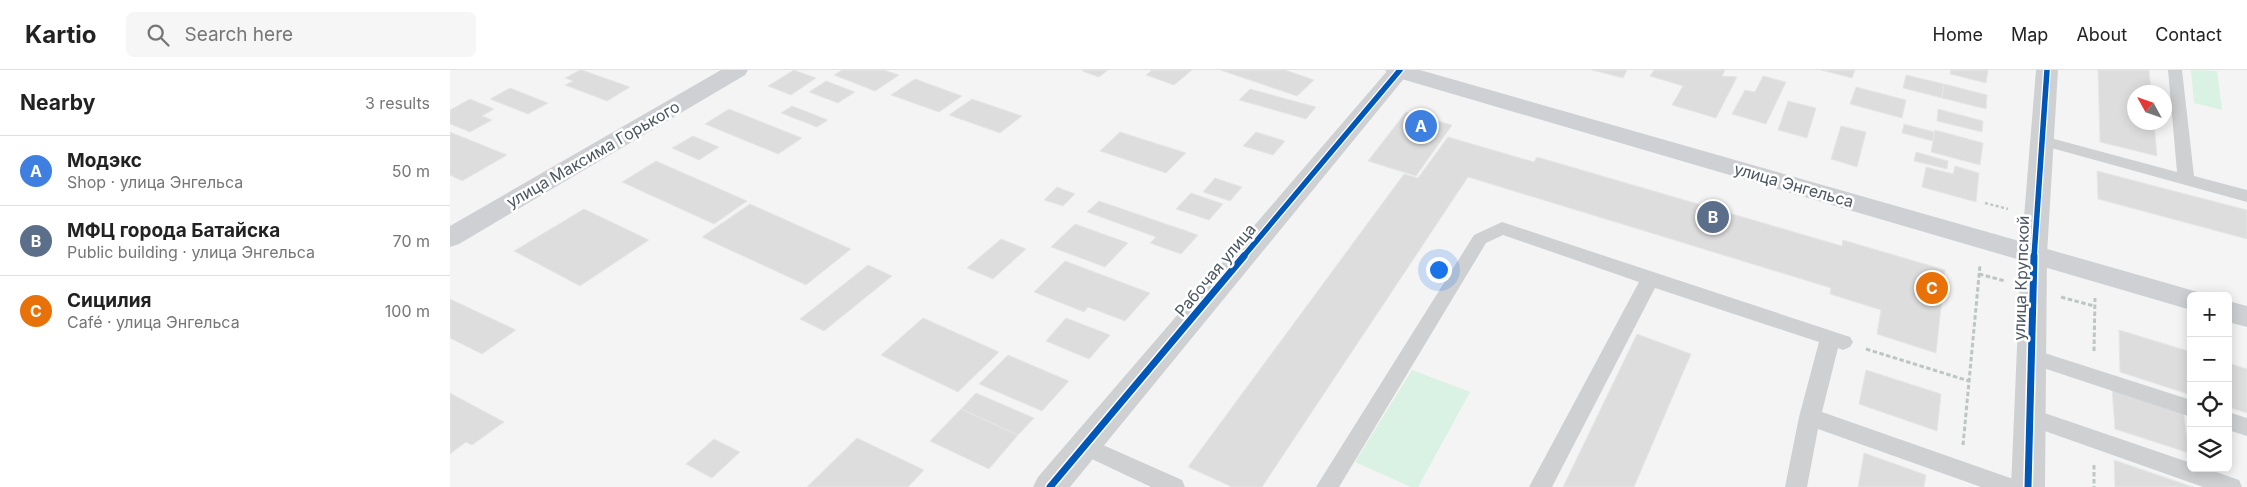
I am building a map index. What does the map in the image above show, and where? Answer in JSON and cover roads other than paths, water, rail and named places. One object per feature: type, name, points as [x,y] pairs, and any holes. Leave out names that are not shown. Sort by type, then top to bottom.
[{"type":"main road","name":"улица Максима Горького","points":[[450,238],[737,70]]},
{"type":"main road","name":"улица Энгельса","points":[[1399,70],[2187,299]]},
{"type":"main road","points":[[2232,312],[2247,317]]},
{"type":"street","name":"Рабочая улица","points":[[1050,487],[1399,70]]},
{"type":"street","name":"улица Крупской","points":[[2028,487],[2034,254],[2047,70]]},
{"type":"lane","points":[[2174,70],[2186,179]]},
{"type":"lane","points":[[2043,141],[2247,196]]},
{"type":"lane","points":[[1327,487],[1480,239],[1502,228],[1837,340],[1810,417],[1796,487]]},
{"type":"lane","points":[[1540,487],[1650,279]]},
{"type":"lane","points":[[2032,357],[2187,408]]},
{"type":"lane","points":[[1810,417],[2008,487]]},
{"type":"lane","points":[[2030,417],[2231,487]]},
{"type":"lane","points":[[2232,422],[2247,427]]},
{"type":"lane","points":[[1085,446],[1174,487]]},
{"type":"place","name":"Модэкс","points":[[1421,126]]},
{"type":"place","name":"МФЦ города Батайска","points":[[1713,217]]},
{"type":"place","name":"Сицилия","points":[[1932,288]]}]
